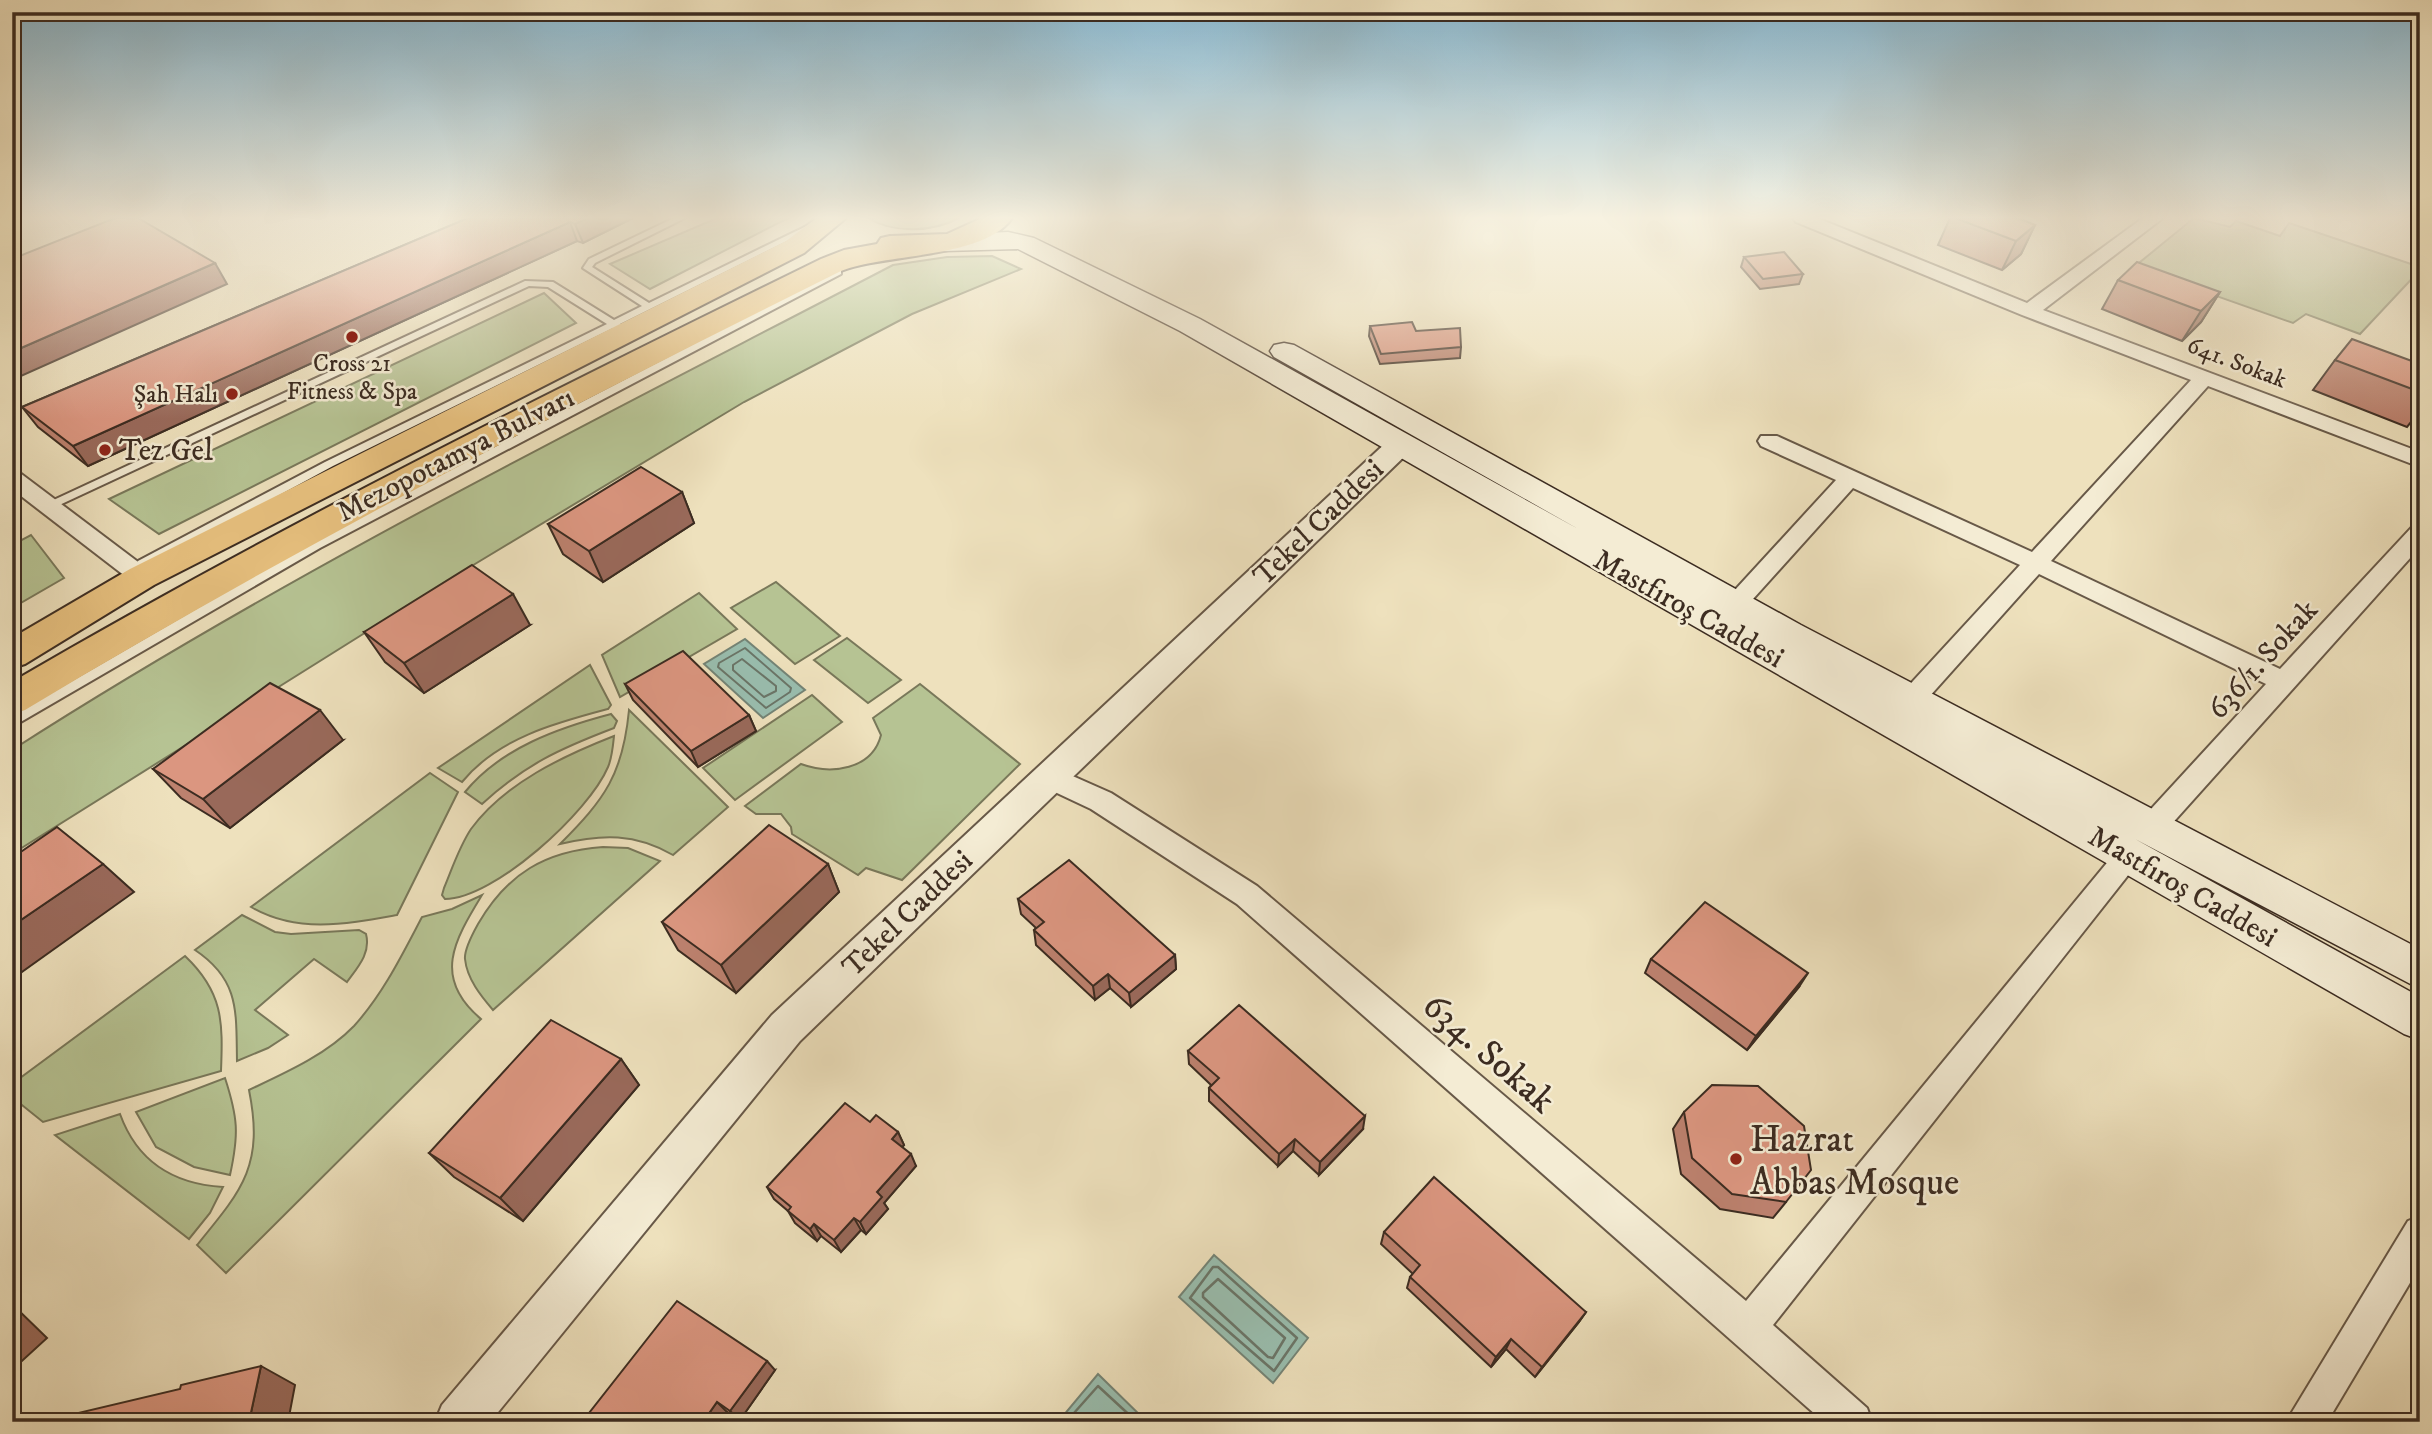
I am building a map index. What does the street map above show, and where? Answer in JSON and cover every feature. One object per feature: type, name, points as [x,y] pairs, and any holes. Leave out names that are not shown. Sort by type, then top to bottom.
[{"type":"main road","name":"Mezopotamya Bulvarı","points":[[12,655],[137,573],[620,328],[713,285]]},
{"type":"main road","name":"Mezopotamya Bulvarı","points":[[12,700],[288,541],[576,391],[791,285]]},
{"type":"main road","name":"Mastfıroş Caddesi","points":[[1109,285],[1190,325],[1400,445],[2140,842],[2420,970]]},
{"type":"main road","name":"Mastfıroş Caddesi","points":[[1159,285],[1461,446],[1911,700],[2420,1020]]},
{"type":"street","name":"641. Sokak","points":[[1965,285],[2420,460]]},
{"type":"street","points":[[2029,311],[2064,285]]},
{"type":"street","points":[[1911,700],[2204,378]]},
{"type":"street","points":[[1769,441],[2036,563],[2284,682]]},
{"type":"street","name":"Tekel Caddesi","points":[[459,1422],[786,1028],[1400,445]]},
{"type":"street","points":[[12,478],[137,573]]},
{"type":"street","points":[[1735,603],[1850,478]]},
{"type":"street","name":"636/1. Sokak","points":[[1748,1327],[2140,842],[2420,532]]},
{"type":"street","name":"634. Sokak","points":[[1050,777],[1101,801],[1247,895],[1748,1327],[1853,1422]]},
{"type":"street","points":[[2305,1422],[2420,1233]]},
{"type":"lane","points":[[49,506],[524,285]]},
{"type":"lane","points":[[551,285],[620,328],[649,307],[694,285]]},
{"type":"lane","points":[[614,285],[649,307]]},
{"type":"lane","points":[[12,722],[251,581],[813,285]]},
{"type":"lane","points":[[96,590],[137,573]]},
{"type":"shaded area","points":[[855,285],[982,285],[912,314],[744,402],[470,567],[12,854],[12,750],[227,620],[336,558]]},
{"type":"shaded area","points":[[2185,285],[2406,285],[2360,334],[2306,314],[2293,323]]},
{"type":"shaded area","points":[[544,293],[576,323],[159,534],[109,499]]},
{"type":"shaded area","points":[[31,535],[64,578],[12,608],[12,545]]},
{"type":"shaded area","points":[[776,582],[840,636],[795,664],[731,608]]},
{"type":"shaded area","points":[[699,593],[737,629],[620,697],[602,655]]},
{"type":"shaded area","points":[[847,638],[901,680],[868,703],[814,660]]},
{"type":"shaded area","points":[[590,665],[611,705],[608,709],[568,720],[510,743],[476,767],[462,782],[438,768]]},
{"type":"shaded area","points":[[920,684],[1020,764],[902,880],[866,868],[858,875],[792,834],[791,827],[781,814],[756,814],[745,806],[801,764],[837,769],[849,767],[869,756],[881,735],[873,718]]},
{"type":"shaded area","points":[[812,695],[842,722],[735,800],[703,768]]},
{"type":"shaded area","points":[[629,710],[728,807],[673,855],[632,839],[604,837],[560,844],[589,813],[609,784],[622,752]]},
{"type":"shaded area","points":[[611,714],[617,721],[614,728],[544,759],[513,778],[482,804],[465,792],[479,777],[513,752],[551,733]]},
{"type":"shaded area","points":[[614,736],[609,763],[598,786],[561,829],[538,850],[488,885],[465,895],[445,899],[442,895],[444,888],[459,851],[471,829],[485,813],[536,773],[575,752]]},
{"type":"shaded area","points":[[430,773],[458,792],[397,915],[322,925],[286,921],[251,907]]},
{"type":"shaded area","points":[[603,847],[628,848],[660,861],[493,1010],[479,993],[465,959],[471,936],[489,906],[502,891],[530,868],[563,854]]},
{"type":"shaded area","points":[[482,895],[456,944],[452,974],[466,1004],[481,1019],[226,1273],[197,1245],[227,1208],[246,1175],[254,1138],[249,1090],[318,1055],[354,1026],[383,987],[422,917],[452,909]]},
{"type":"shaded area","points":[[242,915],[275,932],[291,934],[359,930],[366,934],[367,947],[362,960],[347,982],[314,959],[255,1010],[288,1035],[268,1048],[237,1061],[235,1012],[228,985],[210,961],[195,950]]},
{"type":"shaded area","points":[[185,956],[198,969],[214,995],[221,1022],[221,1071],[43,1122],[12,1097],[12,1084]]},
{"type":"shaded area","points":[[225,1078],[236,1126],[230,1175],[194,1167],[156,1147],[136,1112]]},
{"type":"shaded area","points":[[120,1114],[136,1145],[159,1167],[188,1181],[223,1187],[210,1213],[189,1239],[55,1135]]},
{"type":"water","points":[[745,639],[805,690],[763,718],[704,664]]},
{"type":"water","points":[[1214,1255],[1308,1338],[1273,1383],[1179,1297]]},
{"type":"water","points":[[1098,1374],[1147,1422],[1058,1422]]},
{"type":"building","points":[[12,285],[165,285],[12,352]]},
{"type":"building","points":[[310,285],[430,285],[73,446],[22,407]]},
{"type":"building","points":[[2131,285],[2200,285],[2220,292],[2201,311]]},
{"type":"building","points":[[1412,322],[1416,331],[1460,328],[1461,347],[1381,354],[1370,326]]},
{"type":"building","points":[[2352,339],[2420,364],[2420,392],[2335,360]]},
{"type":"building","points":[[641,467],[682,492],[589,551],[548,524]]},
{"type":"building","points":[[472,565],[513,594],[404,663],[364,632]]},
{"type":"building","points":[[683,651],[749,715],[691,751],[625,684]]},
{"type":"building","points":[[270,683],[320,710],[203,799],[153,769]]},
{"type":"building","points":[[769,825],[828,864],[721,965],[662,922]]},
{"type":"building","points":[[57,827],[103,864],[12,926],[12,858]]},
{"type":"building","points":[[1069,860],[1175,955],[1129,993],[1108,974],[1093,986],[1034,930],[1044,922],[1018,899]]},
{"type":"building","points":[[1705,902],[1808,973],[1756,1036],[1651,959]]},
{"type":"building","points":[[1239,1005],[1365,1116],[1320,1162],[1295,1139],[1279,1154],[1209,1088],[1219,1078],[1188,1051]]},
{"type":"building","points":[[551,1020],[621,1059],[500,1198],[429,1153]]},
{"type":"building","name":"Hazrat Abbas Mosque","points":[[1712,1085],[1758,1086],[1804,1126],[1811,1170],[1786,1202],[1732,1194],[1692,1158],[1684,1112]]},
{"type":"building","points":[[845,1103],[870,1122],[876,1115],[898,1132],[892,1139],[911,1154],[877,1192],[882,1197],[860,1222],[854,1218],[834,1240],[814,1224],[810,1229],[788,1211],[791,1207],[767,1187]]},
{"type":"building","points":[[1434,1177],[1586,1312],[1542,1367],[1511,1339],[1496,1357],[1410,1277],[1420,1265],[1384,1232]]},
{"type":"building","points":[[677,1301],[767,1361],[730,1411],[717,1402],[703,1422],[582,1422]]},
{"type":"building","points":[[261,1366],[249,1422],[56,1422],[57,1418],[180,1389],[181,1385]]},
{"type":"place","name":"Cross 21 Fitness & Spa","points":[[352,337]]},
{"type":"place","name":"Şah Halı","points":[[232,394]]},
{"type":"place","name":"Tez Gel","points":[[105,450]]},
{"type":"place","name":"Hazrat Abbas Mosque","points":[[1736,1159]]}]
